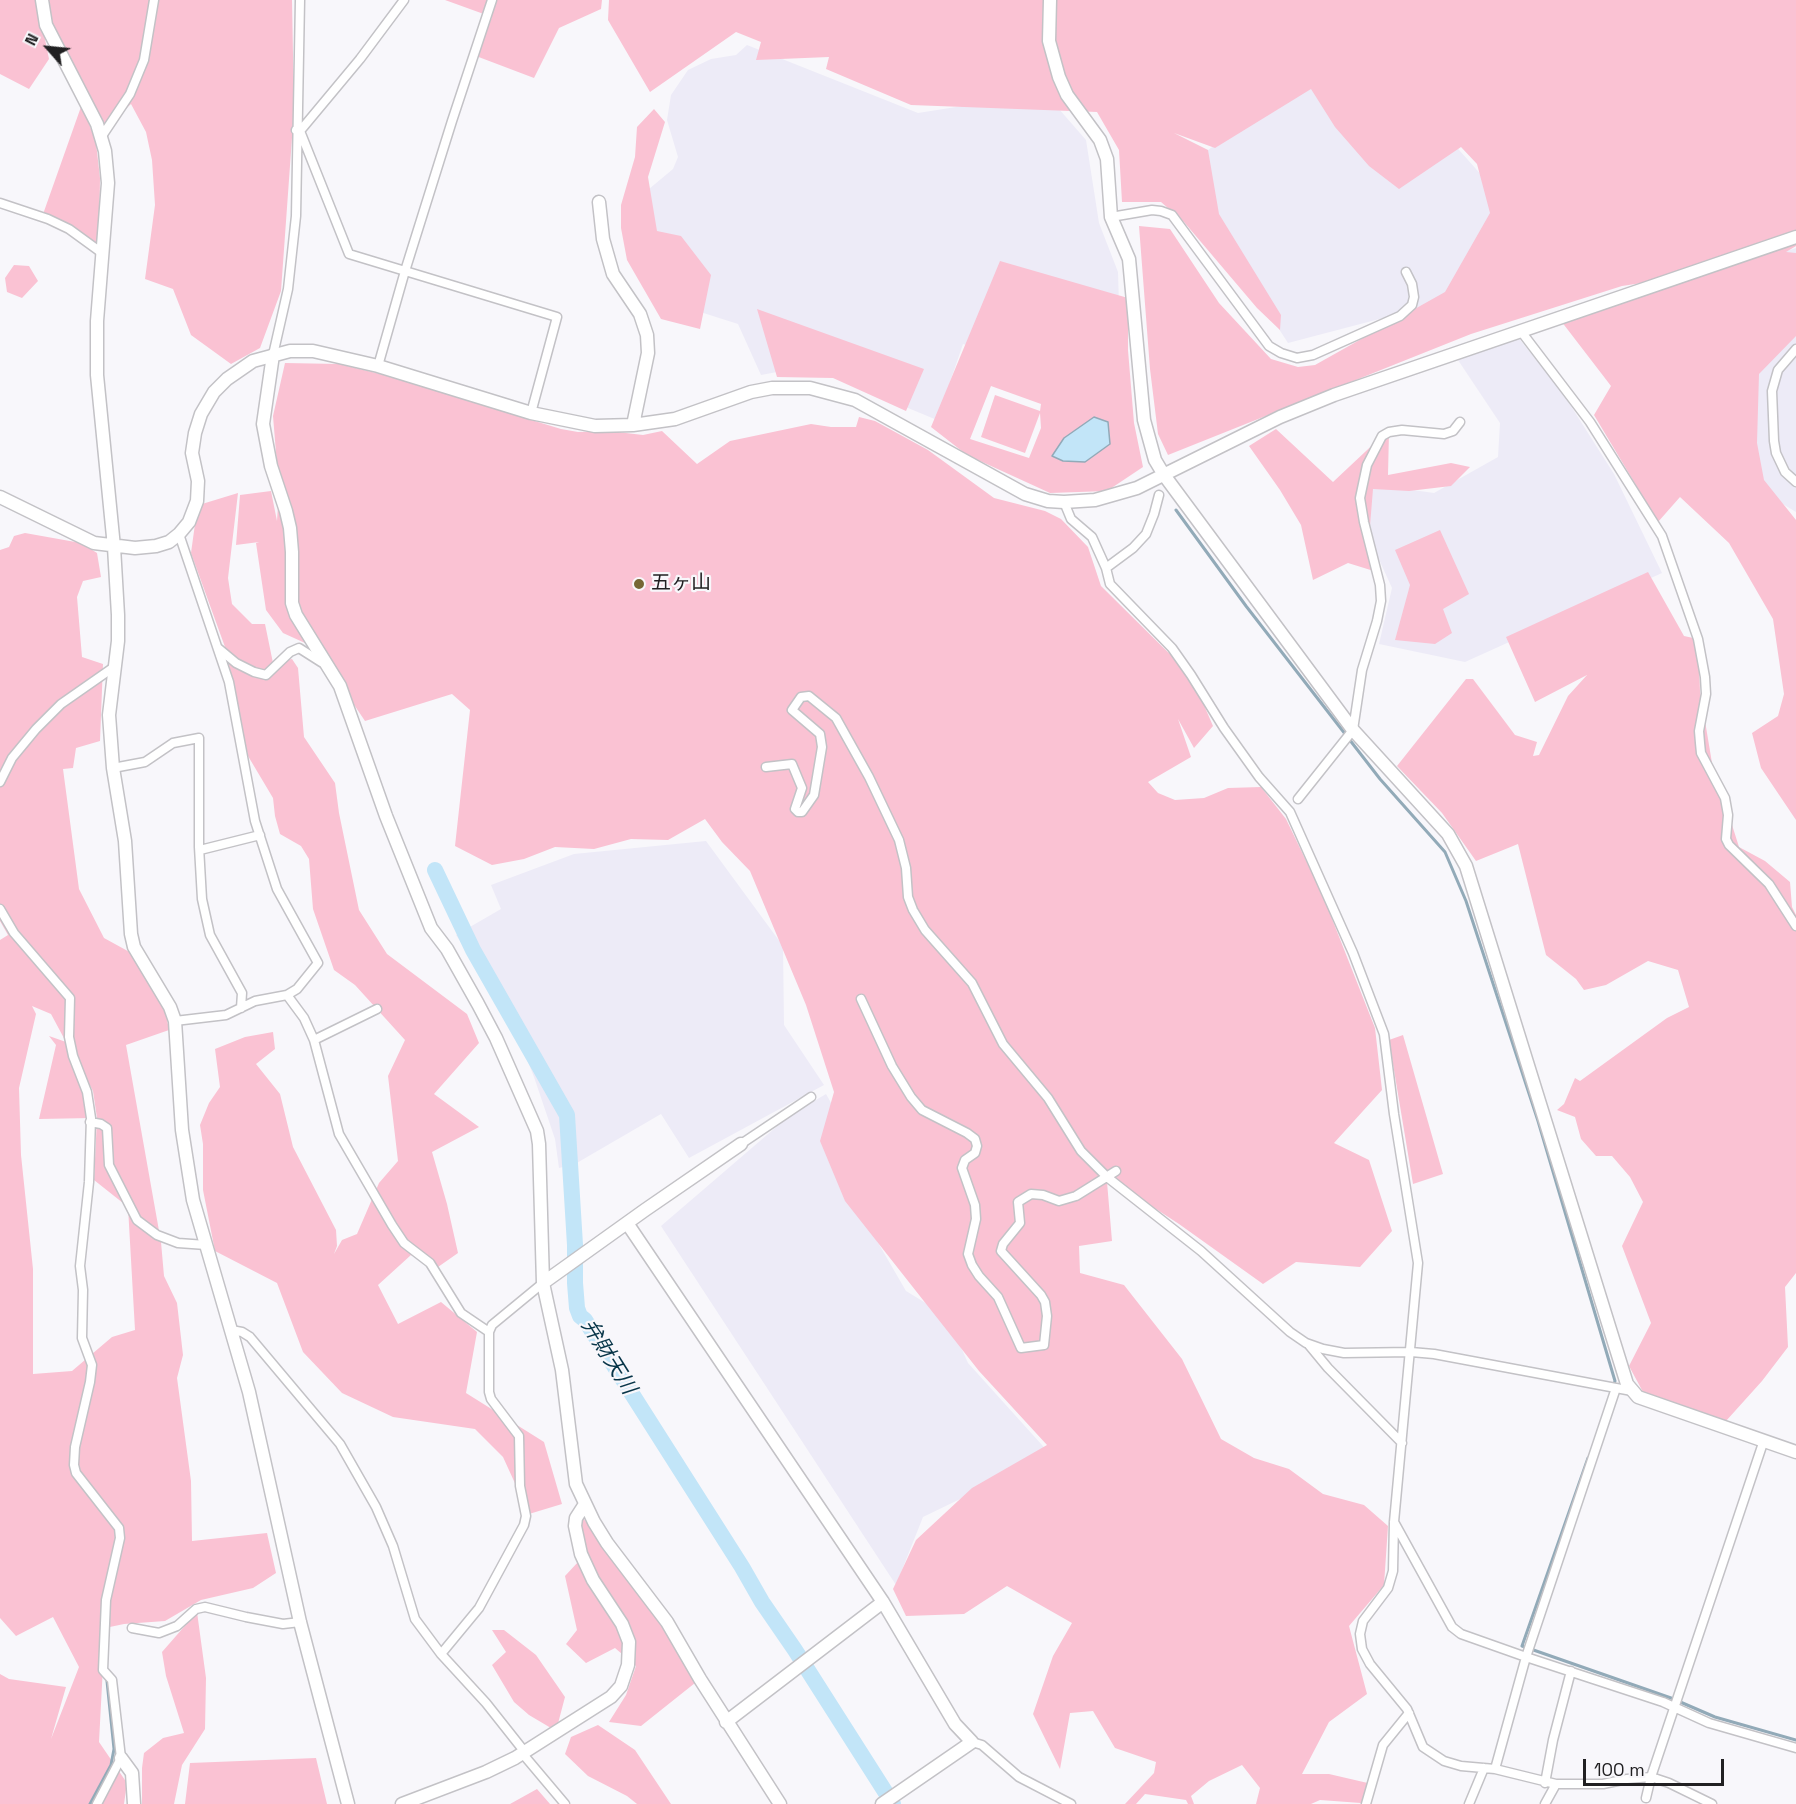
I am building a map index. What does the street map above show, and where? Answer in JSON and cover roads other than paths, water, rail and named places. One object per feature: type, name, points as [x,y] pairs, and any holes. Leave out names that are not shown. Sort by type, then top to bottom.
[{"type":"street","points":[[42,0],[46,25],[102,136],[108,183],[97,321],[97,375],[114,547],[118,615],[118,641],[109,715],[112,768],[125,841],[131,934],[134,947],[170,1007],[175,1021],[182,1130],[193,1200],[249,1392],[300,1622],[348,1804]]},
{"type":"street","points":[[102,136],[130,94],[144,60],[154,0]]},
{"type":"street","points":[[300,0],[296,216],[288,289],[273,355],[264,424],[271,466],[290,528],[292,603],[296,615],[340,686],[386,816],[431,928],[447,949],[496,1038],[537,1131],[543,1283],[562,1370],[576,1484],[607,1543],[667,1622],[726,1722],[780,1804]]},
{"type":"street","points":[[298,130],[360,59],[404,0]]},
{"type":"street","points":[[378,366],[405,271],[492,0]]},
{"type":"street","points":[[1050,0],[1049,41],[1059,77],[1067,96],[1100,140],[1107,159],[1111,218],[1129,259],[1144,420],[1155,460],[1164,476],[1353,730],[1448,834],[1466,866],[1627,1384],[1638,1397],[1796,1452]]},
{"type":"street","points":[[298,130],[349,254],[557,317],[531,413]]},
{"type":"street","points":[[599,202],[603,240],[613,274],[640,315],[647,335],[648,353],[633,426]]},
{"type":"street","points":[[0,203],[48,219],[102,252]]},
{"type":"street","points":[[1111,218],[1152,210],[1172,215],[1269,346],[1297,358],[1313,355],[1400,315],[1412,305],[1414,297],[1412,284],[1406,272]]},
{"type":"street","points":[[0,497],[94,543],[114,547],[156,546],[169,542],[189,522],[197,501],[198,481],[192,453],[195,433],[201,414],[214,392],[227,379],[253,361],[290,351],[314,351],[378,366],[531,413],[595,426],[633,426],[675,419],[751,392],[772,388],[810,388],[855,400],[1025,494],[1048,501],[1095,500],[1137,488],[1280,417],[1334,395],[1796,237]]},
{"type":"street","points":[[1520,330],[1590,422],[1662,536],[1698,639],[1706,677],[1706,694],[1699,731],[1701,753],[1725,798],[1728,815],[1726,839],[1729,845],[1768,884],[1796,926]]},
{"type":"street","points":[[1796,350],[1779,370],[1772,391],[1773,441],[1776,453],[1785,472],[1796,482]]},
{"type":"street","points":[[1298,799],[1353,730],[1362,670],[1377,624],[1381,601],[1380,585],[1360,498],[1367,465],[1382,436],[1389,432],[1402,430],[1444,434],[1453,431],[1460,422]]},
{"type":"street","points":[[1106,568],[1133,548],[1146,534],[1159,495]]},
{"type":"street","points":[[1064,502],[1071,519],[1092,537],[1106,568],[1110,584],[1172,648],[1259,777],[1290,812],[1353,953],[1384,1034],[1394,1114],[1418,1263],[1394,1522],[1393,1571],[1388,1588],[1363,1621],[1360,1634],[1362,1649],[1370,1664],[1409,1713],[1423,1747],[1444,1761],[1461,1766],[1495,1769],[1556,1784],[1604,1784],[1651,1777],[1670,1783],[1712,1804]]},
{"type":"street","points":[[175,1021],[226,1015],[255,1001],[287,995],[297,989],[318,963],[277,889],[255,821],[229,682],[179,534]]},
{"type":"street","points":[[218,647],[236,663],[266,675],[290,652],[299,648],[313,655],[328,667]]},
{"type":"street","points":[[0,782],[12,758],[36,729],[61,704],[114,667]]},
{"type":"street","points":[[765,767],[792,764],[800,779],[801,788],[795,809],[802,812],[814,795],[822,747],[820,734],[792,710],[801,697],[809,696],[836,718],[869,777],[899,840],[906,868],[908,897],[913,910],[925,930],[972,983],[1003,1044],[1048,1098],[1081,1151],[1107,1177],[1201,1251],[1290,1332],[1306,1343],[1402,1443]]},
{"type":"street","points":[[112,768],[145,762],[173,743],[199,738],[202,899],[210,935],[242,993],[241,1008]]},
{"type":"street","points":[[200,850],[260,835]]},
{"type":"street","points":[[0,909],[14,933],[70,998],[69,1037],[73,1056],[87,1092],[90,1122],[89,1182],[80,1266],[83,1290],[81,1338],[92,1365],[75,1447],[74,1465],[76,1473],[119,1528],[120,1538],[106,1600],[103,1670],[112,1680],[121,1758],[132,1773],[134,1804]]},
{"type":"street","points":[[287,995],[304,1018],[314,1040],[339,1134],[392,1225],[404,1243],[430,1263],[460,1313],[489,1332]]},
{"type":"street","points":[[861,999],[892,1066],[911,1097],[922,1110],[968,1133],[975,1139],[978,1146],[975,1153],[965,1160],[962,1168],[975,1205],[976,1220],[968,1254],[979,1276],[998,1297],[1021,1348],[1044,1345],[1047,1316],[1041,1295],[1001,1251],[1003,1244],[1020,1223],[1018,1202],[1031,1194],[1043,1195],[1059,1202],[1076,1196],[1116,1171]]},
{"type":"street","points":[[314,1040],[377,1009]]},
{"type":"street","points":[[441,1654],[479,1608],[524,1525],[526,1516],[520,1486],[519,1436],[491,1399],[489,1392],[489,1332],[492,1326],[543,1283],[811,1097]]},
{"type":"street","points":[[90,1122],[107,1128],[109,1165],[137,1220],[157,1235],[178,1244],[206,1245]]},
{"type":"street","points":[[627,1223],[883,1602],[955,1724],[972,1742],[982,1744],[1019,1777],[1071,1804]]},
{"type":"street","points":[[231,1330],[242,1332],[250,1337],[340,1444],[376,1507],[393,1546],[415,1618],[441,1654],[486,1704],[565,1804]]},
{"type":"street","points":[[1306,1343],[1344,1353],[1411,1352],[1484,1362],[1632,1391]]},
{"type":"street","points":[[1495,1769],[1526,1657],[1616,1388]]},
{"type":"street","points":[[1646,1798],[1674,1707],[1764,1440]]},
{"type":"street","points":[[402,1804],[486,1772],[523,1752],[610,1697],[621,1686],[628,1665],[629,1642],[626,1633],[593,1580],[581,1554],[576,1537],[576,1518],[585,1504]]},
{"type":"street","points":[[1394,1522],[1452,1627],[1461,1634],[1674,1707],[1710,1723],[1796,1748]]},
{"type":"street","points":[[726,1722],[883,1602]]},
{"type":"street","points":[[132,1629],[159,1633],[177,1626],[196,1609],[205,1607],[283,1624],[300,1622]]},
{"type":"street","points":[[1545,1783],[1553,1740],[1571,1671]]},
{"type":"street","points":[[1366,1804],[1383,1745],[1409,1713]]},
{"type":"street","points":[[882,1804],[972,1742]]},
{"type":"street","points":[[97,1804],[121,1758]]},
{"type":"street","points":[[1469,1804],[1484,1768]]},
{"type":"street","points":[[1545,1804],[1556,1784]]},
{"type":"water","points":[[1094,417],[1108,422],[1110,444],[1085,462],[1063,461],[1052,456],[1064,438]]},
{"type":"waterway","points":[[1176,510],[1246,606],[1380,779],[1445,852],[1466,901],[1538,1121],[1615,1381],[1613,1387]]},
{"type":"waterway","name":"弁財天川","points":[[435,870],[473,950],[567,1115],[575,1245],[575,1283],[580,1316],[585,1320],[762,1602],[893,1804]]},
{"type":"waterway","points":[[1588,1458],[1522,1646],[1671,1698],[1715,1717],[1796,1740]]},
{"type":"waterway","points":[[90,1804],[111,1765],[114,1749],[107,1681]]},
{"type":"place","name":"五ヶ山","points":[[639,584]]}]
